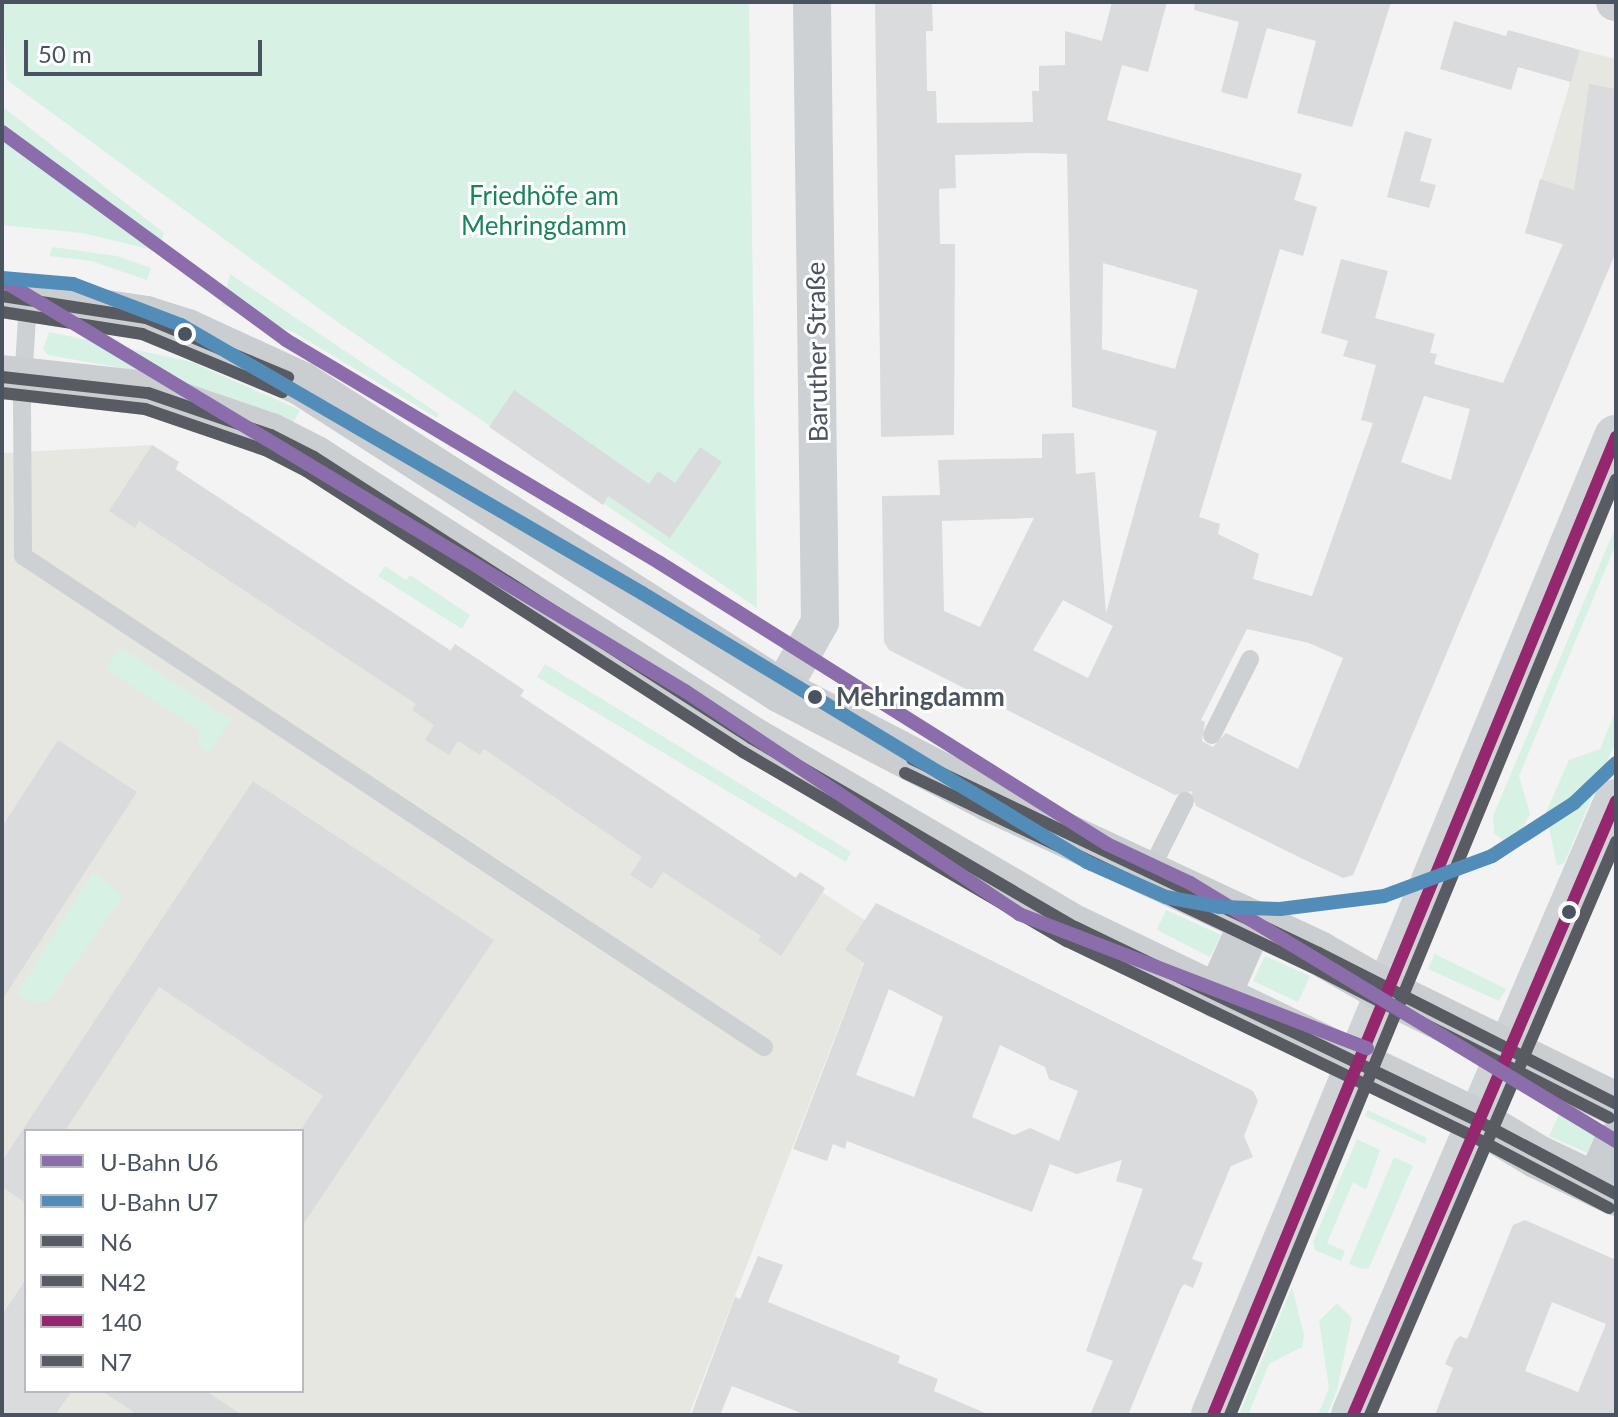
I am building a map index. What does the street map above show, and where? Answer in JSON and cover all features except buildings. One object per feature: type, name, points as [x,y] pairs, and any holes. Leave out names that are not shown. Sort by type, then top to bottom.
[{"type":"main road","points":[[15,296],[187,331],[302,384],[781,691],[1148,875],[1251,923],[1478,1121],[1606,1189],[1616,1143]]},
{"type":"main road","points":[[12,378],[169,399],[250,426],[314,457],[777,753],[1075,927],[1218,997],[1509,1051],[1616,1104]]},
{"type":"main road","points":[[1213,1415],[1616,437]]},
{"type":"main road","points":[[1353,1415],[1616,801]]},
{"type":"main road","points":[[1218,997],[1251,923]]},
{"type":"street","name":"Baruther Straße","points":[[781,691],[820,622],[812,2]]},
{"type":"lane","points":[[15,296],[12,378],[23,556],[764,1047]]},
{"type":"lane","points":[[1212,735],[1250,659]]},
{"type":"lane","points":[[1148,875],[1185,801]]},
{"type":"shaded area","points":[[1580,50],[1616,59],[1613,259],[1525,233]]},
{"type":"shaded area","points":[[152,445],[179,462],[176,469],[450,650],[455,644],[524,690],[521,696],[796,878],[800,872],[825,888],[823,893],[877,928],[689,1415],[2,1415],[2,453]]},
{"type":"green space","name":"Friedhöfe am Mehringdamm","points":[[2,2],[749,2],[757,608],[336,321],[7,80]]},
{"type":"green space","points":[[3,107],[164,233],[158,251],[82,233],[2,225]]},
{"type":"green space","points":[[52,247],[117,256],[151,268],[147,280],[91,261],[50,256]]},
{"type":"green space","points":[[230,274],[439,414],[437,418],[295,333],[222,305]]},
{"type":"green space","points":[[49,332],[189,361],[300,410],[294,422],[168,376],[48,355],[43,349]]},
{"type":"green space","points":[[1616,526],[1616,544],[1519,776],[1530,814],[1522,829],[1503,840],[1494,834],[1493,816]]},
{"type":"green space","points":[[385,566],[406,580],[410,575],[470,615],[462,629],[378,576]]},
{"type":"green space","points":[[120,647],[231,720],[208,753],[198,746],[200,731],[106,669]]},
{"type":"green space","points":[[545,664],[851,852],[846,862],[537,677]]},
{"type":"green space","points":[[1616,710],[1616,741],[1564,863],[1557,866],[1546,812],[1569,760],[1600,749]]},
{"type":"green space","points":[[93,872],[123,896],[48,1002],[27,1001],[18,992]]},
{"type":"green space","points":[[1166,910],[1221,935],[1210,957],[1157,930]]},
{"type":"green space","points":[[1435,954],[1506,989],[1499,1001],[1428,969]]},
{"type":"green space","points":[[1265,956],[1310,976],[1298,1002],[1253,981]]},
{"type":"green space","points":[[1368,1110],[1427,1138],[1425,1144],[1365,1116]]},
{"type":"green space","points":[[1560,1112],[1598,1130],[1587,1153],[1549,1136]]},
{"type":"green space","points":[[1357,1139],[1380,1150],[1366,1190],[1353,1182],[1327,1243],[1345,1251],[1341,1261],[1315,1250],[1313,1242]]},
{"type":"green space","points":[[1394,1157],[1413,1166],[1369,1268],[1362,1269],[1349,1264]]},
{"type":"green space","points":[[1292,1287],[1304,1336],[1302,1347],[1269,1364],[1248,1415],[1239,1415]]},
{"type":"green space","points":[[1337,1303],[1352,1318],[1337,1390],[1327,1415],[1318,1415],[1329,1388],[1319,1321]]},
{"type":"metro line","name":"U6","points":[[2,132],[286,340],[660,563],[1107,844],[1190,883],[1616,1141]]},
{"type":"metro line","name":"U7","points":[[2,278],[73,284],[181,325],[642,593],[1087,862],[1166,897],[1220,907],[1280,909],[1384,896],[1492,856],[1574,803],[1616,763]]},
{"type":"metro line","name":"U6","points":[[2,280],[685,691],[1019,914],[1367,1048]]},
{"type":"transit line","name":"N6","points":[[2,296],[146,318],[288,377]]},
{"type":"transit line","name":"N42","points":[[2,312],[142,334],[282,392]]},
{"type":"transit line","name":"N6","points":[[2,377],[148,393],[271,435],[314,457],[751,738],[1075,927],[1478,1121],[1616,1194]]},
{"type":"transit line","name":"N42","points":[[2,393],[145,409],[265,450],[306,471],[743,752],[1067,941],[1470,1135],[1609,1208]]},
{"type":"transit line","name":"140","points":[[1213,1415],[1616,437]]},
{"type":"transit line","name":"N7","points":[[1230,1415],[1616,479]]},
{"type":"transit line","name":"N6","points":[[912,759],[1319,953],[1616,1104]]},
{"type":"transit line","name":"N42","points":[[905,773],[1312,967],[1609,1118]]},
{"type":"transit line","name":"140","points":[[1353,1415],[1616,801]]},
{"type":"transit line","name":"N7","points":[[1370,1415],[1616,842]]},
{"type":"place","name":"Mehringdamm","points":[[815,697]]}]
